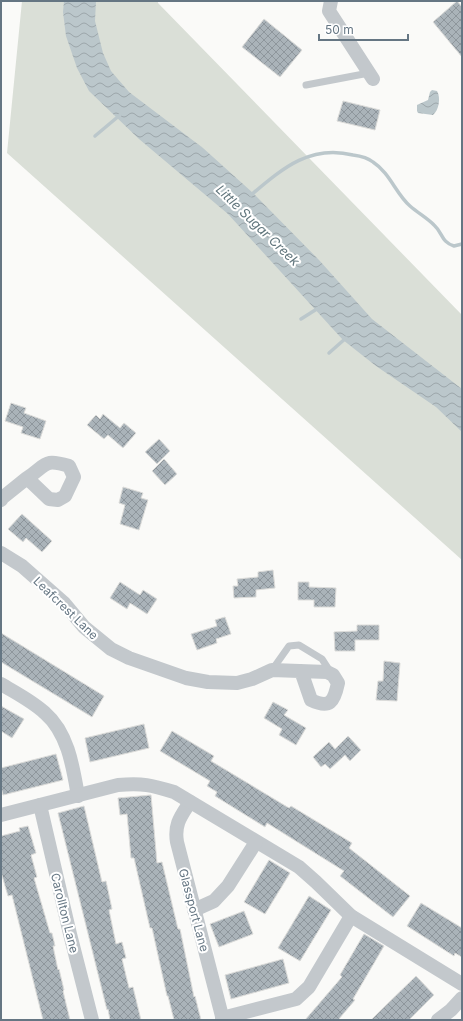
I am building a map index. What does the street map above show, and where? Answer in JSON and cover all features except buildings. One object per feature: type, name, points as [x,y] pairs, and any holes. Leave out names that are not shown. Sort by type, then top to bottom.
[{"type":"street","points":[[331,1],[329,11],[371,76]]},
{"type":"street","points":[[1,500],[27,478]]},
{"type":"street","name":"Leafcrest Lane","points":[[1,553],[22,566],[64,603],[84,627],[111,649],[129,658],[186,678],[208,682],[237,682],[252,679],[272,670]]},
{"type":"street","points":[[272,670],[301,671],[327,672],[333,676],[338,683],[336,697],[330,703],[321,705],[311,700],[301,671]]},
{"type":"street","points":[[1,684],[36,706],[46,714],[56,726],[64,739],[69,754],[78,796]]},
{"type":"street","points":[[1,815],[118,785],[138,783],[154,785],[174,792],[299,867],[351,916],[462,984]]},
{"type":"street","name":"Glassport Lane","points":[[190,802],[176,827],[176,842],[222,1019]]},
{"type":"street","name":"Carollton Lane","points":[[40,805],[92,1020]]},
{"type":"street","points":[[194,910],[214,901],[228,886],[256,842]]},
{"type":"street","points":[[222,1019],[296,999],[309,987],[351,916]]},
{"type":"street","points":[[438,1020],[451,1010],[462,998]]},
{"type":"lane","points":[[306,86],[371,76]]},
{"type":"lane","points":[[272,670],[289,646],[299,644],[322,660],[333,676]]},
{"type":"shaded area","points":[[22,1],[158,1],[158,3],[462,315],[462,560],[7,153]]},
{"type":"water","name":"Little Sugar Creek","points":[[64,1],[96,1],[95,21],[103,53],[111,71],[129,92],[203,148],[253,193],[319,260],[372,319],[462,389],[462,432],[436,407],[376,366],[343,340],[228,214],[139,139],[89,91],[77,68],[66,36],[63,12]]},
{"type":"water","points":[[432,90],[437,91],[438,94],[439,100],[437,110],[433,115],[418,113],[417,105],[428,100]]},
{"type":"waterway","points":[[95,136],[120,115]]},
{"type":"waterway","points":[[251,195],[286,168],[310,156],[338,152],[364,157],[369,159],[384,172],[405,201],[434,225],[444,240],[454,246],[462,244]]},
{"type":"waterway","points":[[301,319],[320,307]]},
{"type":"waterway","points":[[329,353],[346,338]]}]
